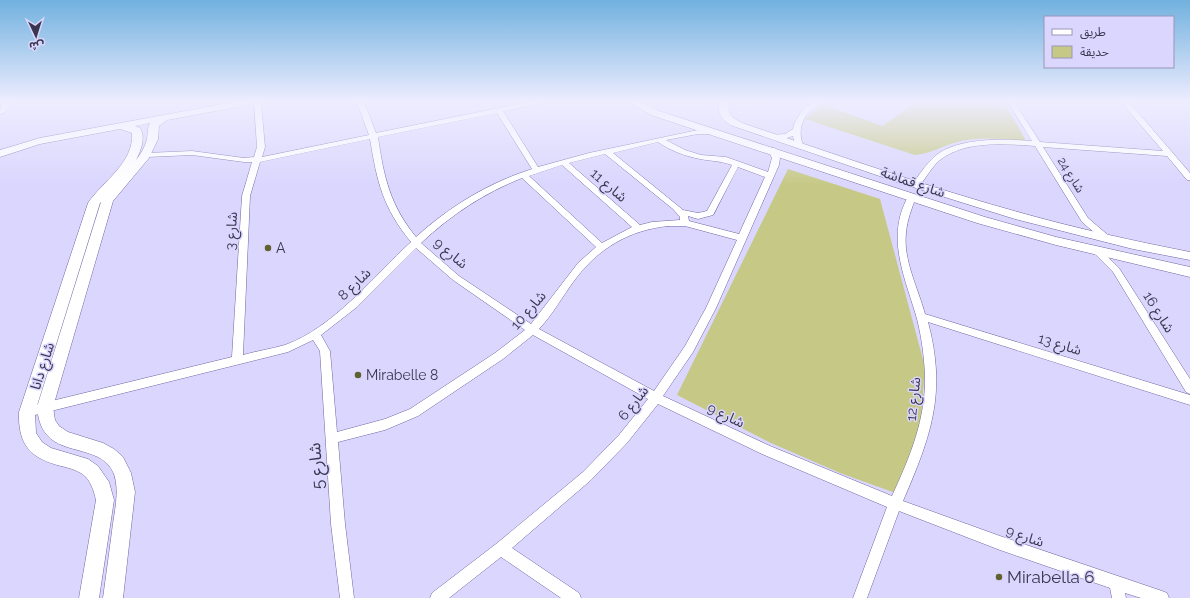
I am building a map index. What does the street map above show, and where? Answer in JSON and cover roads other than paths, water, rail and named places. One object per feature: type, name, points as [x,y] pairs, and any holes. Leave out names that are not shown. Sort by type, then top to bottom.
[{"type":"street","points":[[0,154],[40,141],[97,130]]},
{"type":"street","name":"شارع دانا","points":[[89,598],[105,500],[103,486],[97,475],[87,467],[41,452],[33,444],[28,435],[27,412],[94,203],[102,190],[127,165],[135,151],[138,134],[136,130]]},
{"type":"street","points":[[153,130],[147,155],[192,153],[244,160],[258,160],[407,130]]},
{"type":"street","name":"شارع 3","points":[[237,361],[246,196],[250,180],[258,160],[261,140],[259,130]]},
{"type":"street","points":[[371,130],[374,137]]},
{"type":"street","points":[[511,130],[536,170]]},
{"type":"street","points":[[679,135],[682,130]]},
{"type":"street","name":"شارع قماشة","points":[[710,130],[1003,226],[1126,258],[1190,272]]},
{"type":"street","name":"شارع قماشة","points":[[753,130],[994,210],[1106,238],[1190,256]]},
{"type":"street","name":"شارع 24","points":[[1029,130],[1085,220],[1106,238]]},
{"type":"street","points":[[1149,130],[1190,178]]},
{"type":"street","points":[[775,137],[787,136],[796,131],[799,146]]},
{"type":"street","name":"شارع 8","points":[[27,412],[288,348],[314,335],[343,314],[416,243],[464,203],[494,186],[523,174],[563,162],[679,135],[698,132],[716,132]]},
{"type":"street","name":"شارع 9","points":[[374,137],[378,164],[386,196],[403,227],[416,243],[456,278],[533,330],[656,398],[766,450],[895,504],[1000,543],[1162,598]]},
{"type":"street","points":[[660,140],[670,147],[682,152],[701,157],[723,159],[736,164],[773,171]]},
{"type":"street","points":[[915,198],[925,196],[926,193],[920,186],[932,162],[957,149],[988,144],[1038,145],[1169,154]]},
{"type":"street","points":[[772,150],[776,158],[773,171]]},
{"type":"street","points":[[607,152],[681,212],[698,216],[710,213],[736,164]]},
{"type":"street","name":"شارع دانا","points":[[113,598],[126,492],[124,476],[116,462],[105,452],[90,445],[60,437],[53,431],[47,424],[45,407],[106,201],[114,189],[147,155]]},
{"type":"street","points":[[773,171],[784,160],[794,158]]},
{"type":"street","name":"شارع 11","points":[[563,162],[638,228]]},
{"type":"street","name":"شارع 6","points":[[437,598],[501,549],[587,476],[623,439],[656,398],[689,349],[705,321],[773,171]]},
{"type":"street","points":[[523,174],[601,246]]},
{"type":"street","name":"شارع 12","points":[[860,598],[895,504],[916,459],[925,430],[930,402],[931,374],[928,348],[921,316],[902,252],[902,225],[915,198]]},
{"type":"street","points":[[681,212],[686,223]]},
{"type":"street","points":[[1074,230],[1081,228],[1085,220]]},
{"type":"street","name":"شارع 10","points":[[331,439],[393,422],[411,414],[432,402],[516,343],[533,330],[572,277],[601,246],[638,228],[662,222],[686,223],[742,238]]},
{"type":"street","name":"شارع 16","points":[[1096,250],[1116,270],[1190,389]]},
{"type":"street","points":[[1116,270],[1117,265],[1126,258]]},
{"type":"street","name":"شارع 13","points":[[921,316],[1190,400]]},
{"type":"street","name":"شارع 5","points":[[314,335],[319,339],[325,351],[338,524],[347,598]]},
{"type":"street","points":[[501,549],[574,598]]},
{"type":"street","points":[[1117,583],[1119,598]]},
{"type":"place","name":"A","points":[[268,248]]},
{"type":"place","name":"Mirabelle 8","points":[[358,375]]},
{"type":"place","name":"Mirabella 6","points":[[999,577]]}]
